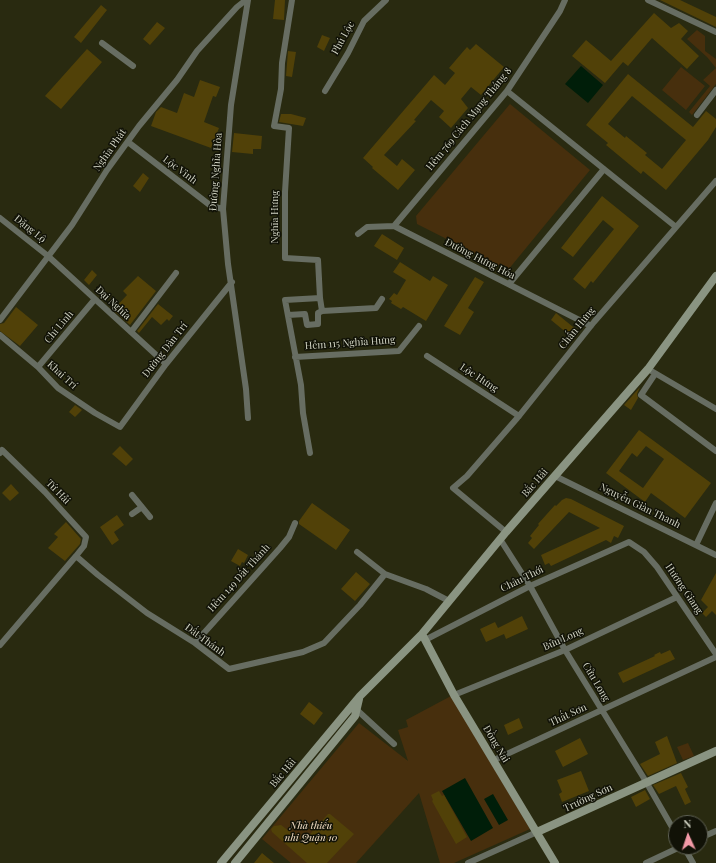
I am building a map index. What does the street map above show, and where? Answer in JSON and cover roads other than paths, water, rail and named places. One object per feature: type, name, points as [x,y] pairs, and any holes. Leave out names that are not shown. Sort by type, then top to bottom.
[{"type":"street","name":"Nghĩa Phát","points":[[0,320],[72,225],[107,170],[197,51],[237,7],[247,0]]},
{"type":"street","name":"Đường Nghĩa Hòa","points":[[247,0],[231,105],[223,209],[246,389],[248,418]]},
{"type":"street","name":"Nghĩa Hưng","points":[[292,0],[282,63],[281,89],[274,126],[289,128],[285,192],[285,258],[318,260],[320,298]]},
{"type":"street","name":"Phú Lộc","points":[[325,91],[348,53],[364,21],[386,0]]},
{"type":"street","name":"Hẻm 769 Cách Mạng Tháng 8","points":[[394,226],[508,91],[560,11],[565,0]]},
{"type":"street","points":[[648,0],[716,32]]},
{"type":"street","points":[[663,7],[666,0]]},
{"type":"street","points":[[102,43],[133,66]]},
{"type":"street","points":[[697,115],[716,90]]},
{"type":"street","points":[[508,91],[676,227]]},
{"type":"street","name":"Lộc Vinh","points":[[128,142],[211,206],[223,209]]},
{"type":"street","points":[[509,284],[604,169]]},
{"type":"street","name":"Chấn Hưng","points":[[506,532],[453,488],[467,476],[519,416],[591,326],[716,181]]},
{"type":"street","name":"Đặng Lộ","points":[[0,218],[48,256]]},
{"type":"street","points":[[358,234],[367,228],[394,226]]},
{"type":"street","name":"Đường Hưng Hóa","points":[[394,226],[591,326]]},
{"type":"street","name":"Đại Nghĩa","points":[[48,256],[166,364]]},
{"type":"street","points":[[131,332],[176,273]]},
{"type":"street","name":"Bắc Hải","points":[[221,863],[360,696],[423,637],[449,601],[506,532],[555,476],[651,372],[716,276]]},
{"type":"street","name":"Đường Dân Trí","points":[[114,424],[120,427],[166,364],[232,282]]},
{"type":"street","points":[[310,453],[303,413],[301,385],[286,300],[320,298],[322,311]]},
{"type":"street","name":"Chí Linh","points":[[38,368],[95,299]]},
{"type":"street","points":[[288,315],[305,314],[307,325],[318,324],[318,313],[322,311],[376,308],[382,299]]},
{"type":"street","name":"Hẻm 115 Nghĩa Hưng","points":[[295,357],[399,351],[419,326]]},
{"type":"street","name":"Khai Trí","points":[[0,335],[38,368],[58,388],[114,424]]},
{"type":"street","name":"Lộc Hưng","points":[[427,356],[519,416]]},
{"type":"street","points":[[716,408],[651,372],[641,395],[716,451]]},
{"type":"street","name":"Tứ Hải","points":[[0,453],[2,450],[86,537],[84,546],[76,556]]},
{"type":"street","name":"Nguyễn Giàn Thanh","points":[[555,476],[716,555]]},
{"type":"street","points":[[132,495],[150,516]]},
{"type":"street","points":[[696,545],[716,504]]},
{"type":"street","points":[[132,514],[142,507]]},
{"type":"street","name":"Hẻm 149 Đất Thánh","points":[[194,643],[280,548],[289,536],[295,523]]},
{"type":"street","name":"Cửu Long","points":[[500,539],[530,586],[564,650],[647,782],[668,820]]},
{"type":"street","name":"Châu Thới","points":[[423,637],[530,586],[629,542]]},
{"type":"street","name":"Hương Giang","points":[[629,542],[644,552],[716,654]]},
{"type":"street","points":[[357,552],[385,574],[426,589],[449,601]]},
{"type":"street","points":[[0,645],[76,556]]},
{"type":"street","name":"Đất Thánh","points":[[76,556],[146,613],[194,643],[229,669],[303,652],[324,643],[360,605],[385,574]]},
{"type":"street","name":"Bửu Long","points":[[454,695],[564,650],[677,597]]},
{"type":"street","name":"Đồng Nai","points":[[423,637],[454,695],[555,863]]},
{"type":"street","name":"Thất Sơn","points":[[494,760],[716,657]]},
{"type":"street","name":"Bắc Hải","points":[[235,863],[355,716],[360,696]]},
{"type":"street","points":[[357,710],[394,744]]},
{"type":"street","name":"Trường Sơn","points":[[468,863],[716,751]]},
{"type":"street","points":[[646,863],[668,853]]},
{"type":"park label","name":"Nhà thiếu nhi Quận 10","points":[[311,832]]}]
